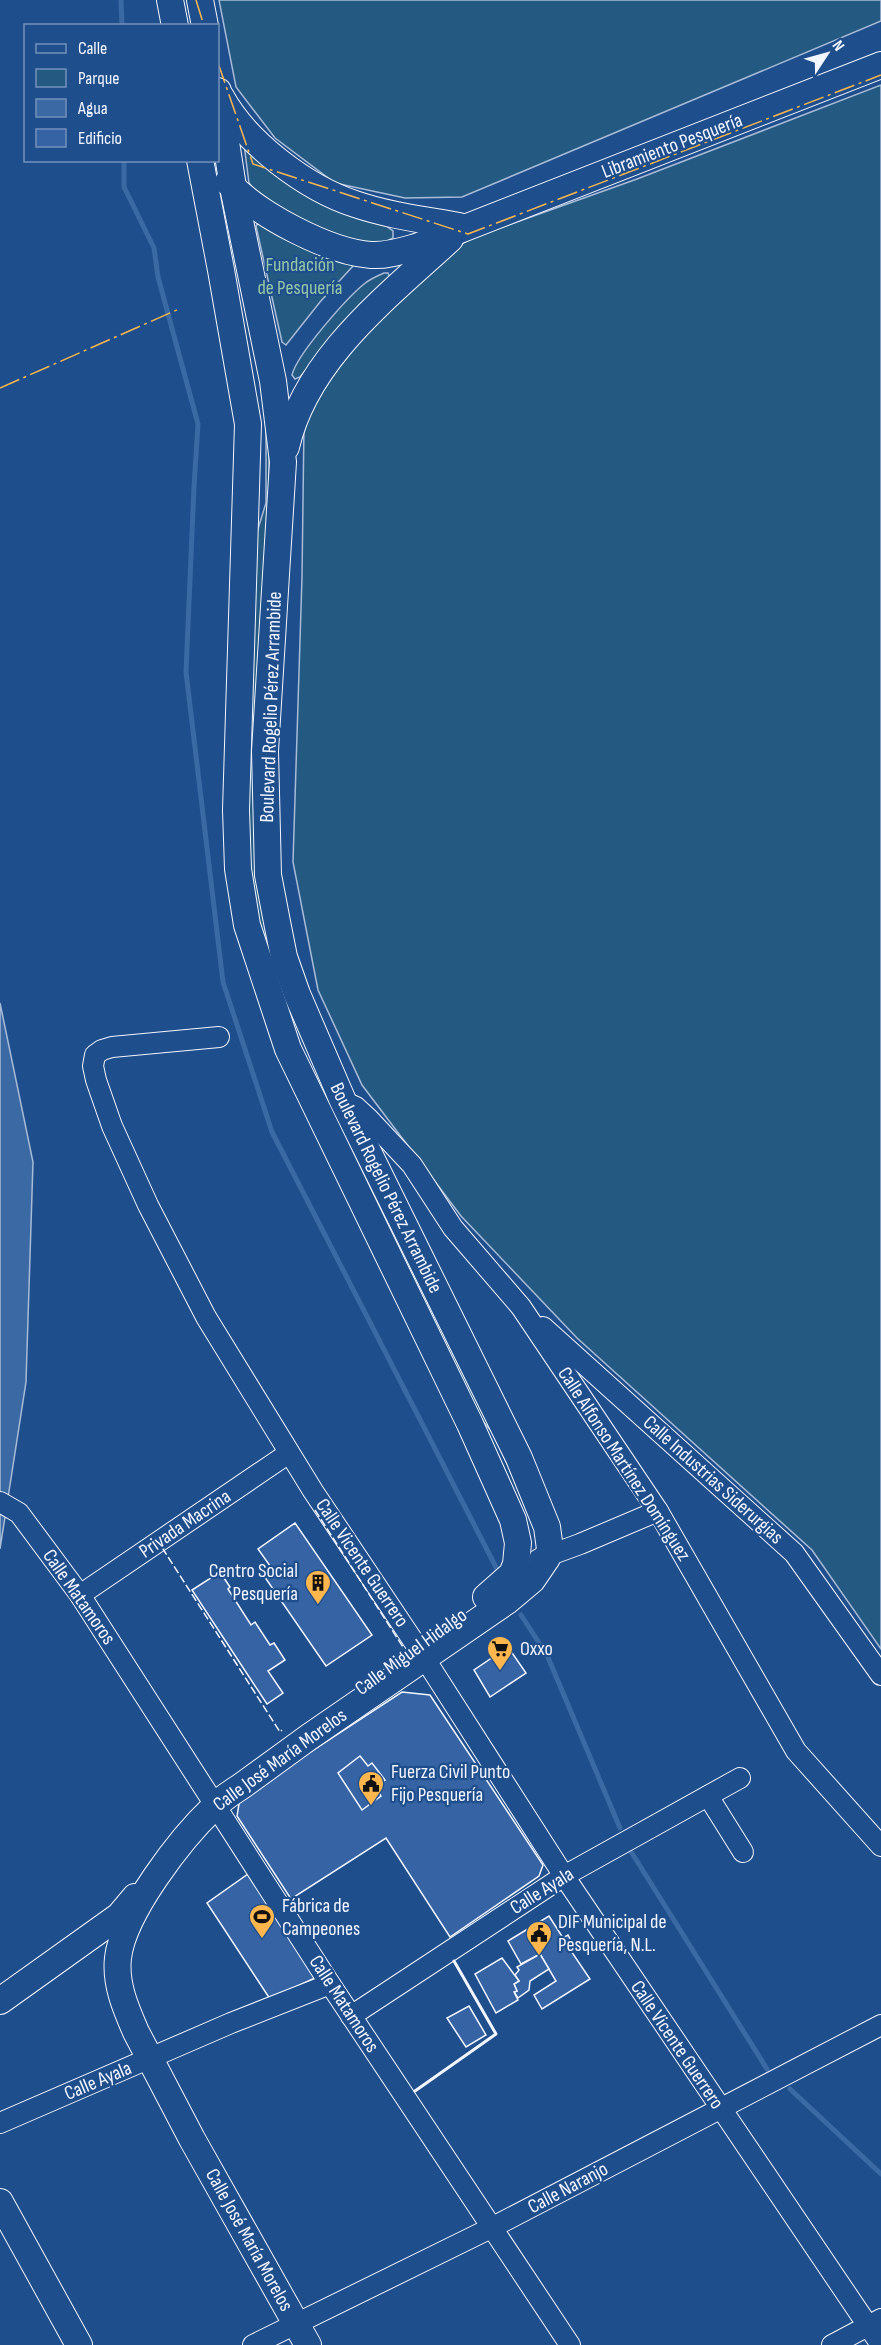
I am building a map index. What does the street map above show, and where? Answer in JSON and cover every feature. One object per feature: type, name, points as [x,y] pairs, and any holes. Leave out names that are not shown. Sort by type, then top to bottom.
[{"type":"main road","points":[[170,0],[175,24]]},
{"type":"main road","points":[[178,0],[183,24]]},
{"type":"main road","points":[[201,0],[205,24]]},
{"type":"main road","name":"Libramiento Pesquería","points":[[233,188],[288,226],[321,242],[372,255],[394,253],[416,247],[881,65]]},
{"type":"main road","points":[[219,93],[236,119],[261,145],[288,168],[327,193],[356,205],[463,227]]},
{"type":"main road","name":"Boulevard Rogelio Pérez Arrambide","points":[[219,97],[233,188],[273,381],[283,462],[265,751],[268,875],[284,957],[297,994],[343,1101],[521,1463],[547,1527],[550,1549],[547,1558]]},
{"type":"main road","name":"Boulevard Rogelio Pérez Arrambide","points":[[200,162],[248,424],[246,547],[236,810],[238,869],[247,925],[276,1018],[317,1112],[503,1494],[517,1534],[516,1564]]},
{"type":"main road","points":[[214,162],[233,188]]},
{"type":"main road","points":[[283,462],[293,420],[319,374],[337,350],[378,305],[463,227]]},
{"type":"main road","points":[[317,1112],[343,1101]]},
{"type":"main road","name":"Calle José María Morelos","points":[[302,2335],[149,2059],[123,1999],[118,1974],[120,1949],[129,1922],[143,1898],[213,1802],[421,1653],[507,1601],[532,1581],[547,1558]]},
{"type":"main road","name":"Calle Miguel Hidalgo","points":[[421,1653],[500,1587],[512,1574],[516,1564]]},
{"type":"main road","points":[[0,2001],[119,1916],[165,1855],[213,1802]]},
{"type":"main road","points":[[0,2202],[79,2345]]},
{"type":"street","name":"Calle Vicente Guerrero","points":[[219,1037],[112,1047],[95,1055],[93,1066],[96,1080],[112,1126],[148,1205],[206,1317],[289,1453],[564,1876],[720,2109],[875,2323],[881,2345]]},
{"type":"street","name":"Calle Alfonso Martínez Domínguez","points":[[343,1101],[356,1107],[368,1118],[412,1165],[453,1228],[521,1307],[658,1510],[796,1751],[881,1846]]},
{"type":"street","name":"Calle Industrias Siderurgias","points":[[521,1307],[783,1542],[803,1564],[881,1675]]},
{"type":"street","name":"Privada Macrina","points":[[80,1595],[289,1453]]},
{"type":"street","name":"Calle Matamoros","points":[[0,1502],[19,1513],[80,1595],[330,1984],[570,2345]]},
{"type":"street","points":[[516,1564],[547,1558],[658,1510]]},
{"type":"street","name":"Calle Ayala","points":[[351,2016],[564,1876],[740,1778]]},
{"type":"street","points":[[708,1796],[744,1852]]},
{"type":"street","name":"Calle Ayala","points":[[0,2123],[231,2023],[330,1984]]},
{"type":"street","name":"Calle Naranjo","points":[[253,2345],[302,2335],[491,2228],[881,2025]]},
{"type":"street","points":[[832,2345],[875,2323]]},
{"type":"green space","points":[[219,0],[881,0],[881,21],[462,197],[405,198],[335,183],[275,138],[236,87]]},
{"type":"green space","points":[[881,85],[881,1649],[812,1550],[577,1338],[461,1216],[362,1085],[318,990],[293,862],[302,577],[304,425],[312,406],[358,340],[450,251],[472,238],[637,179]]},
{"type":"green space","points":[[244,144],[365,220],[386,226],[393,231],[393,238],[373,248],[296,220],[249,183]]},
{"type":"green space","name":"Fundación de Pesquería","points":[[259,222],[352,263],[353,266],[320,302],[286,345],[282,342],[256,226]]},
{"type":"green space","points":[[388,273],[390,278],[331,339],[300,377],[295,379],[292,375],[296,366],[324,327],[364,284]]},
{"type":"green space","points":[[266,428],[269,428],[269,506],[255,813],[309,1052],[278,979],[262,955],[244,819],[257,532],[266,503]]},
{"type":"green space","points":[[377,1197],[494,1431],[522,1497],[493,1433],[473,1410],[383,1225]]},
{"type":"water","points":[[0,1003],[33,1162],[26,1382],[0,1549]]},
{"type":"building","name":"Centro Social Pesquería","points":[[295,1523],[372,1635],[326,1666],[264,1576],[273,1570],[258,1549]]},
{"type":"building","points":[[220,1572],[251,1625],[255,1622],[270,1645],[274,1643],[285,1660],[268,1671],[283,1693],[267,1704],[192,1590]]},
{"type":"building","name":"Oxxo","points":[[508,1647],[526,1673],[490,1697],[474,1670]]},
{"type":"building","name":"Fuerza Civil Punto Fijo Pesquería","points":[[402,1692],[430,1695],[543,1865],[539,1876],[450,1937],[386,1838],[291,1899],[237,1816],[240,1798]]},
{"type":"building","points":[[360,1756],[368,1766],[372,1763],[385,1780],[375,1787],[381,1796],[362,1810],[338,1773]]},
{"type":"building","name":"Fábrica de Campeones","points":[[248,1874],[317,1977],[270,1999],[207,1903]]},
{"type":"building","points":[[549,1916],[563,1938],[568,1935],[575,1948],[571,1951],[590,1979],[542,2009],[534,1995],[556,1981],[540,1954],[521,1964],[508,1941]]},
{"type":"building","points":[[540,1954],[549,1969],[530,1981],[529,1990],[518,1998],[514,1992],[517,1991],[514,1984],[519,1981],[515,1975],[519,1970],[517,1967]]},
{"type":"building","points":[[502,1958],[519,1981],[514,1984],[517,1991],[514,1992],[518,2000],[496,2013],[475,1974]]},
{"type":"building","points":[[469,2006],[486,2035],[466,2047],[447,2018]]},
{"type":"waterway","points":[[121,0],[122,24]]},
{"type":"waterway","points":[[124,162],[124,187],[154,248],[158,277],[198,424],[186,672],[223,982],[272,1132],[500,1575]]},
{"type":"waterway","points":[[521,1615],[547,1655],[620,1828]]},
{"type":"waterway","points":[[630,1850],[767,2069]]},
{"type":"waterway","points":[[790,2089],[881,2174]]},
{"type":"fence","points":[[315,1510],[403,1647]]},
{"type":"fence","points":[[164,1548],[280,1732],[282,1730]]},
{"type":"wall","points":[[415,2091],[496,2034],[454,1961]]},
{"type":"power","points":[[196,0],[203,24]]},
{"type":"power","points":[[219,66],[253,164],[468,234],[881,75]]},
{"type":"power","points":[[0,388],[179,309]]},
{"type":"place","name":"Centro Social Pesquería","points":[[318,1606]]},
{"type":"place","name":"Oxxo","points":[[500,1672]]},
{"type":"place","name":"Fuerza Civil Punto Fijo Pesquería","points":[[371,1807]]},
{"type":"place","name":"Fábrica de Campeones","points":[[262,1940]]},
{"type":"place","name":"DIF Municipal de Pesquería, N.L.","points":[[539,1957]]}]
